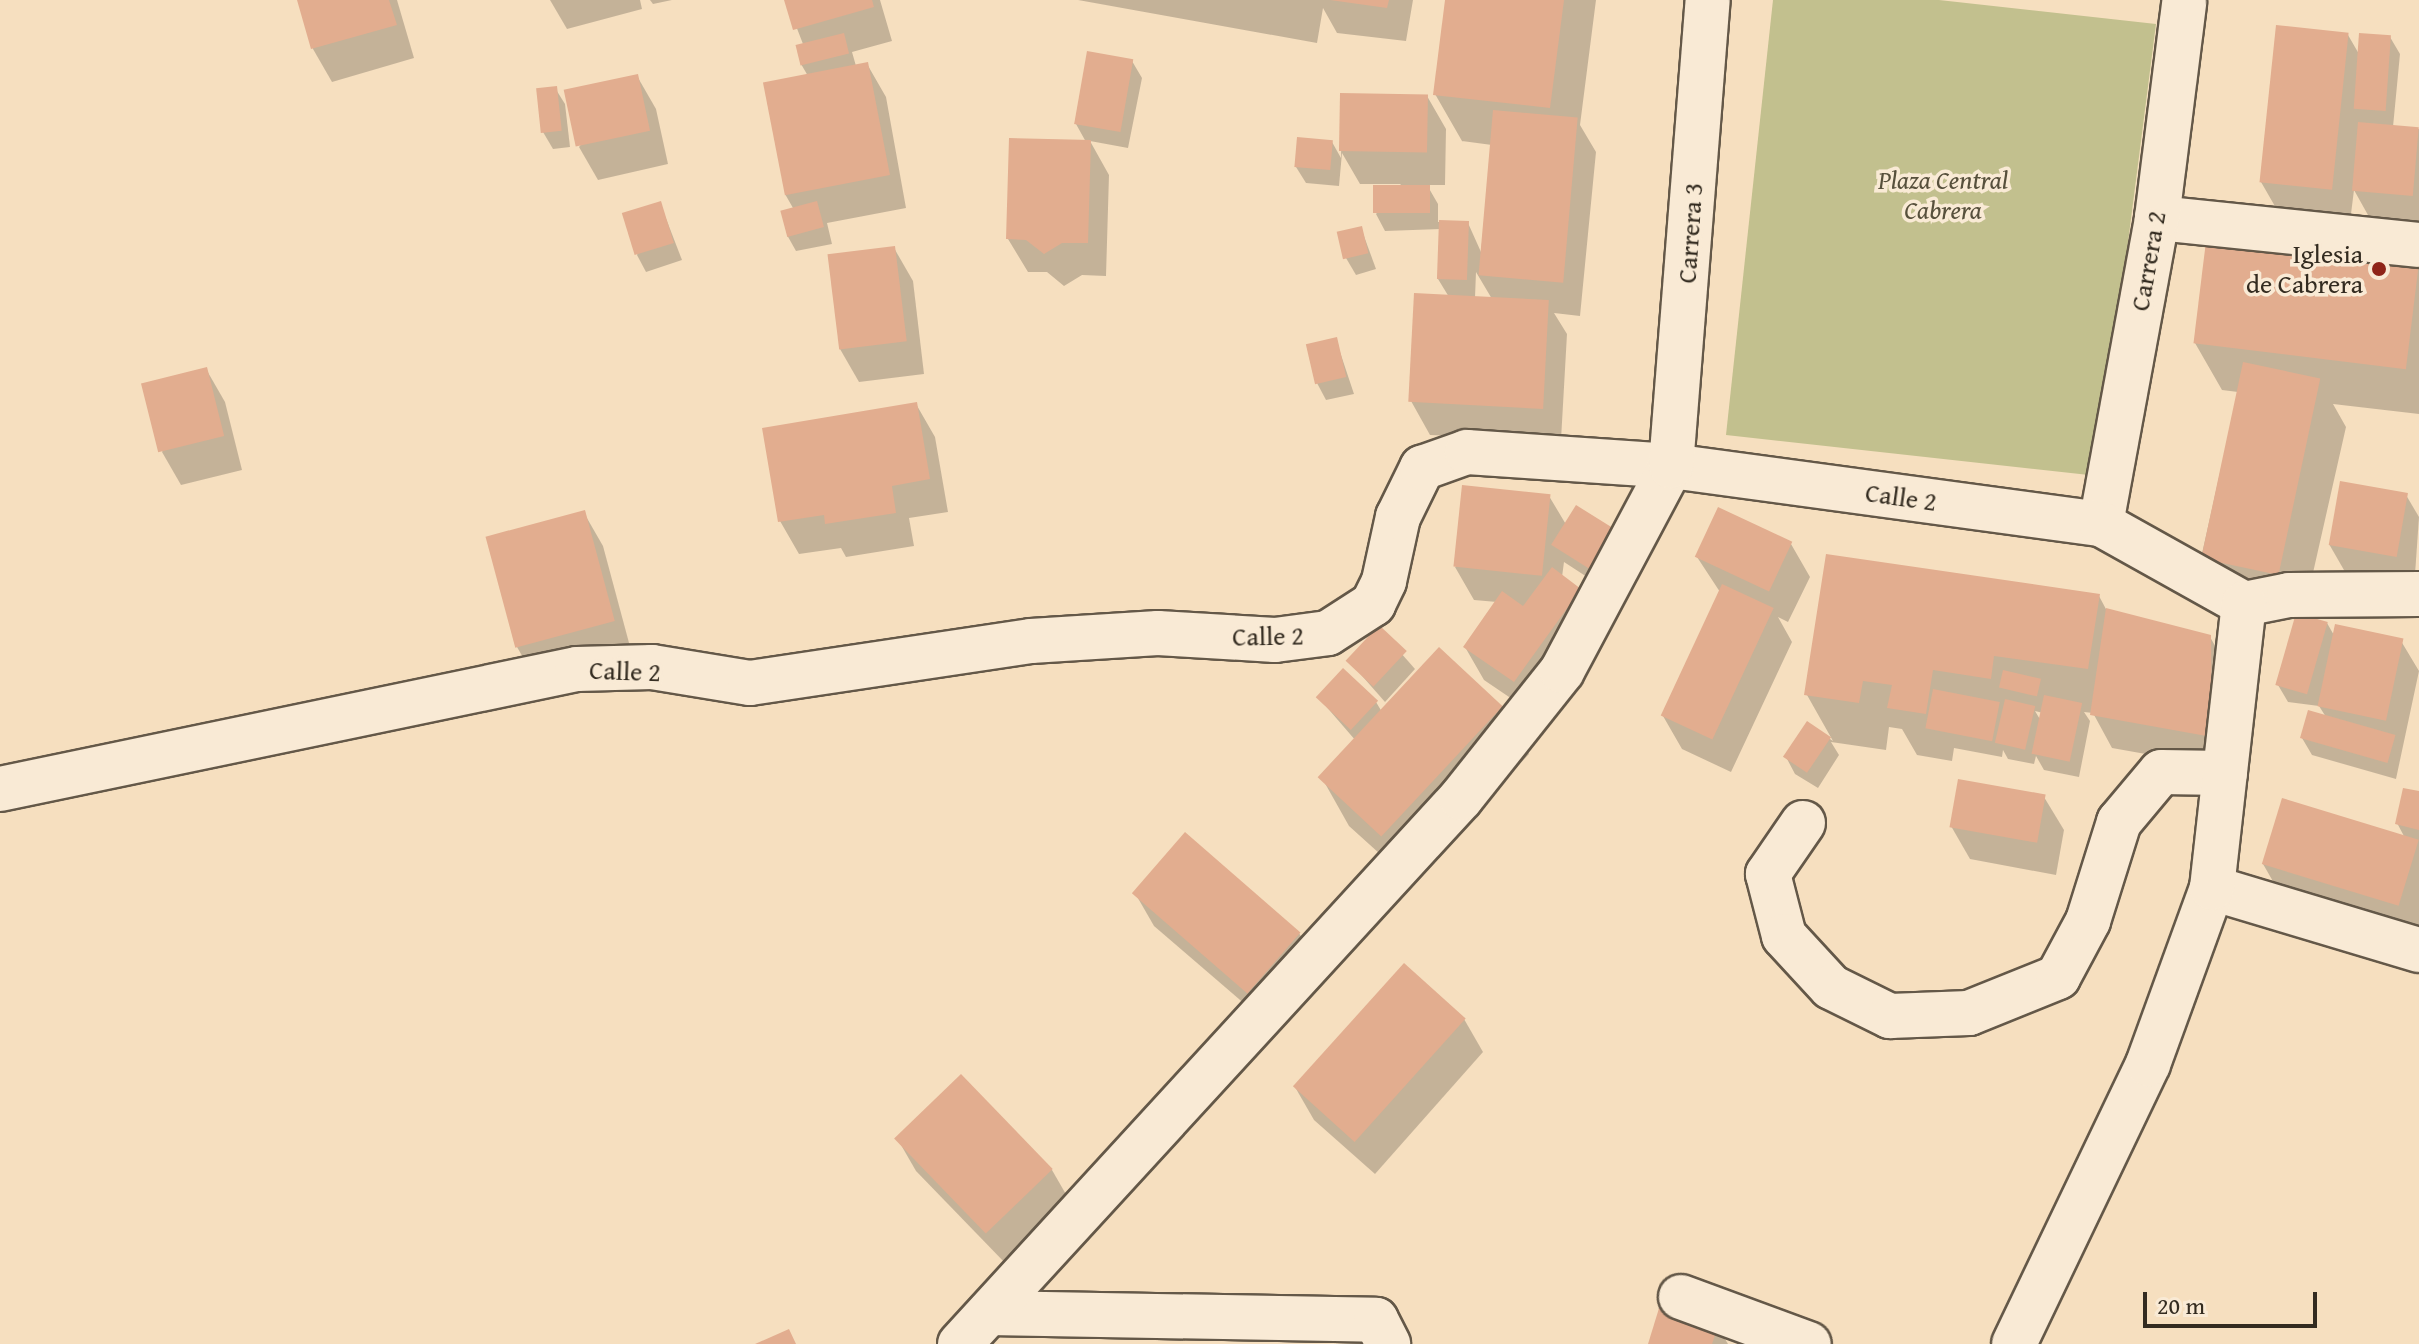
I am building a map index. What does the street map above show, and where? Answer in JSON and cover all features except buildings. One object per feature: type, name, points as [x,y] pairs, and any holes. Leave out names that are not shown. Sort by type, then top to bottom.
[{"type":"street","name":"Carrera 3","points":[[1671,466],[1708,0]]},
{"type":"street","name":"Carrera 2","points":[[2101,524],[2157,218],[2177,1]]},
{"type":"street","points":[[2157,218],[2419,245]]},
{"type":"street","name":"Calle 2","points":[[0,789],[577,669],[652,667],[750,683],[1031,641],[1158,633],[1275,640],[1328,633],[1373,604],[1384,581],[1398,517],[1422,468],[1467,452],[1671,466],[2101,524],[2244,604]]},
{"type":"street","points":[[975,1328],[1470,787],[1562,671],[1671,466]]},
{"type":"street","points":[[2014,1344],[2148,1064],[2212,888],[2244,604],[2289,595],[2419,594]]},
{"type":"street","points":[[1803,823],[1768,874],[1784,936],[1831,987],[1890,1016],[1969,1013],[2058,977],[2088,921],[2119,822],[2161,772],[2225,773]]},
{"type":"street","points":[[2212,888],[2419,950]]},
{"type":"street","points":[[1681,1297],[1809,1344]]},
{"type":"street","points":[[975,1328],[1376,1320],[1388,1344]]},
{"type":"green space","name":"Plaza Central Cabrera","points":[[1773,0],[1939,0],[2156,24],[2098,476],[1726,435]]},
{"type":"place","name":"Iglesia de Cabrera","points":[[2379,269]]}]
